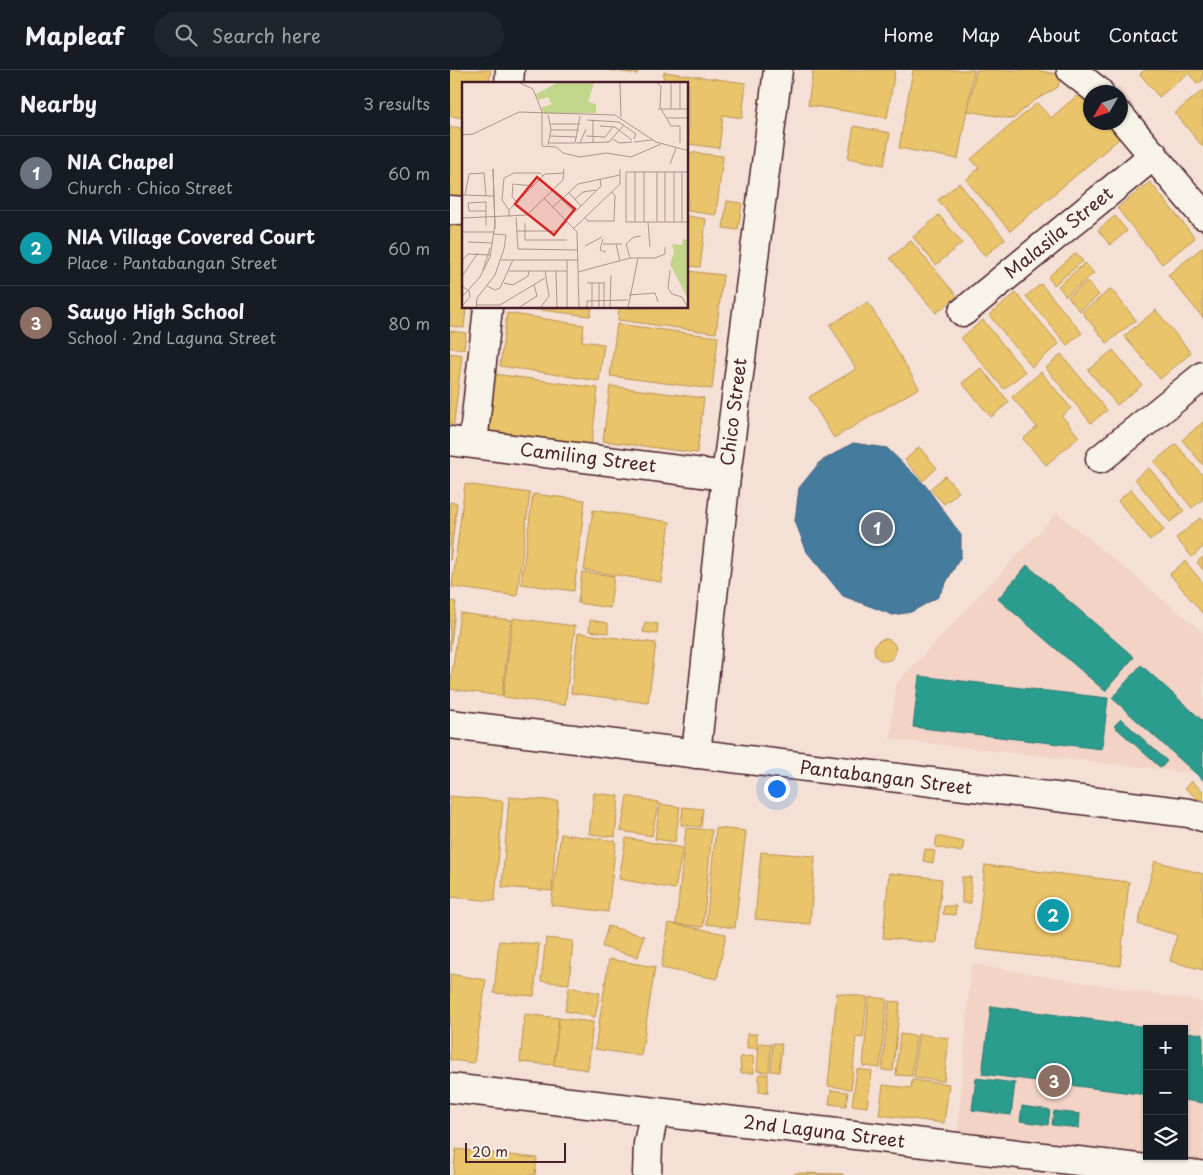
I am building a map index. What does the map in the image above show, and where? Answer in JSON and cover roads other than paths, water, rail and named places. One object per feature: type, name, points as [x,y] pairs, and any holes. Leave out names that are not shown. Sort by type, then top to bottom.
[{"type":"street","name":"Chico Street","points":[[696,754],[726,476],[778,70]]},
{"type":"street","points":[[1071,70],[1090,85]]},
{"type":"street","points":[[1128,125],[1203,215]]},
{"type":"street","name":"Malasila Street","points":[[963,312],[1154,155]]},
{"type":"street","points":[[462,442],[488,309]]},
{"type":"street","points":[[1100,459],[1203,376]]},
{"type":"street","name":"Camiling Street","points":[[462,442],[726,476]]},
{"type":"street","name":"Pantabangan Street","points":[[450,724],[1189,813],[1203,817]]},
{"type":"street","name":"2nd Laguna Street","points":[[450,1088],[1156,1173],[1199,1175]]},
{"type":"street","points":[[647,1175],[648,1144],[654,1113]]},
{"type":"place","name":"NIA Chapel","points":[[877,528]]},
{"type":"place","name":"NIA Village Covered Court","points":[[1053,915]]},
{"type":"place","name":"Sauyo High School","points":[[1054,1081]]}]
